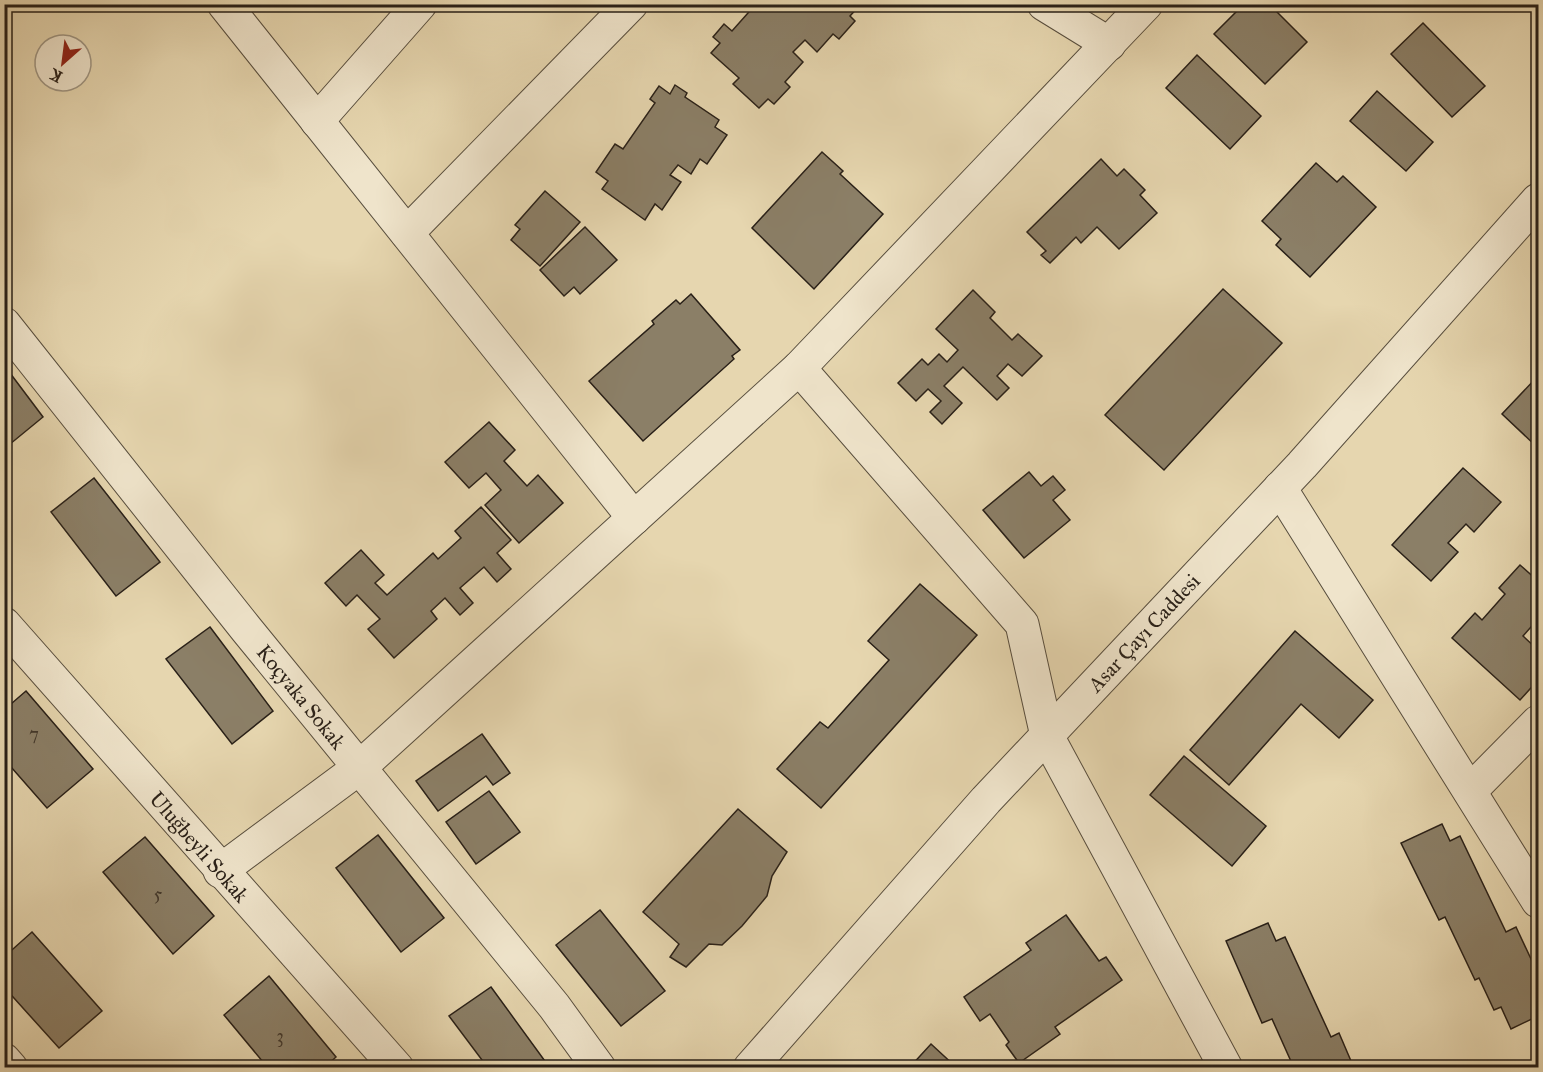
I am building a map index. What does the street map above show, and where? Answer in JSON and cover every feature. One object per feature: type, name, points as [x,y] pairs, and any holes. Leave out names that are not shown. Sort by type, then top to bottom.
[{"type":"street","points":[[224,4],[634,518]]},
{"type":"street","points":[[317,121],[420,4]]},
{"type":"street","points":[[407,233],[631,4]]},
{"type":"street","points":[[1044,4],[1109,44]]},
{"type":"street","points":[[220,871],[359,768],[800,368],[1146,4]]},
{"type":"street","name":"Asar Çayı Caddesi","points":[[750,1067],[986,800],[1280,488],[1539,200]]},
{"type":"street","name":"Koçyaka Sokak","points":[[4,324],[359,768],[554,1006],[599,1068]]},
{"type":"street","points":[[800,368],[1022,624],[1047,736],[1226,1068]]},
{"type":"street","points":[[1280,488],[1539,901]]},
{"type":"street","name":"Uluğbeyli Sokak","points":[[4,624],[220,871],[397,1068]]},
{"type":"street","points":[[1470,791],[1539,722]]},
{"type":"street","points":[[4,1060],[11,1068]]},
{"type":"building","points":[[756,4],[861,4],[850,16],[855,21],[839,39],[833,34],[817,52],[805,40],[793,52],[803,62],[785,82],[790,87],[774,104],[768,99],[759,108],[733,84],[739,78],[711,53],[720,43],[713,37],[724,24],[732,31]]},
{"type":"building","points":[[1244,4],[1269,4],[1307,42],[1265,84],[1214,34]]},
{"type":"building","points":[[1423,23],[1485,86],[1452,117],[1391,54]]},
{"type":"building","points":[[1197,55],[1261,116],[1230,149],[1166,88]]},
{"type":"building","points":[[675,85],[687,93],[685,97],[719,120],[715,127],[727,135],[707,164],[700,159],[691,174],[678,165],[670,175],[681,182],[662,210],[655,204],[645,220],[602,189],[608,181],[596,172],[615,144],[623,149],[655,103],[650,99],[659,86],[670,94]]},
{"type":"building","points":[[1377,91],[1433,142],[1406,171],[1350,121]]},
{"type":"building","points":[[822,152],[843,171],[840,174],[883,214],[814,289],[752,228]]},
{"type":"building","points":[[1101,159],[1117,176],[1124,169],[1145,190],[1140,195],[1157,213],[1119,249],[1097,227],[1081,243],[1076,237],[1050,263],[1041,255],[1046,251],[1027,232]]},
{"type":"building","points":[[1316,163],[1337,182],[1343,176],[1376,207],[1310,277],[1276,245],[1281,239],[1262,221]]},
{"type":"building","points":[[545,191],[580,222],[540,266],[511,240],[520,229],[515,225]]},
{"type":"building","points":[[585,227],[617,260],[580,294],[574,287],[564,296],[540,270]]},
{"type":"building","points":[[1223,289],[1282,343],[1164,470],[1105,415]]},
{"type":"building","points":[[973,290],[995,312],[990,318],[1012,340],[1018,334],[1042,356],[1022,376],[1008,364],[997,376],[1009,388],[997,400],[963,367],[944,386],[962,403],[942,424],[930,412],[941,401],[928,389],[916,401],[898,383],[922,359],[928,365],[939,354],[947,362],[958,350],[936,329]]},
{"type":"building","points":[[691,294],[740,350],[732,356],[734,359],[643,441],[589,381],[654,324],[652,321],[676,300],[680,304]]},
{"type":"building","points":[[4,365],[43,417],[4,449]]},
{"type":"building","points":[[1538,376],[1538,445],[1537,447],[1502,414]]},
{"type":"building","points":[[489,422],[515,450],[504,461],[527,486],[538,475],[563,503],[519,543],[485,505],[501,490],[486,473],[469,488],[445,462]]},
{"type":"building","points":[[1463,468],[1501,502],[1474,532],[1466,524],[1448,543],[1458,552],[1431,581],[1392,545]]},
{"type":"building","points":[[1029,472],[1041,486],[1053,476],[1065,490],[1053,500],[1070,520],[1024,558],[983,510]]},
{"type":"building","points":[[94,478],[160,562],[116,596],[51,512]]},
{"type":"building","points":[[481,507],[511,540],[497,553],[511,569],[497,582],[484,567],[460,588],[473,603],[460,615],[445,598],[431,611],[437,619],[394,658],[368,629],[380,619],[357,595],[346,606],[325,583],[361,550],[384,575],[375,583],[387,595],[433,553],[438,559],[461,538],[455,531]]},
{"type":"building","points":[[1520,565],[1538,581],[1538,619],[1523,636],[1538,650],[1536,673],[1538,680],[1520,700],[1452,638],[1475,613],[1482,620],[1505,594],[1499,588]]},
{"type":"building","points":[[920,584],[977,635],[821,808],[777,769],[820,722],[828,728],[889,660],[868,641]]},
{"type":"building","points":[[210,627],[273,711],[232,744],[166,659]]},
{"type":"building","points":[[1295,631],[1373,700],[1339,738],[1301,704],[1229,785],[1190,750]]},
{"type":"building","points":[[26,691],[93,769],[47,808],[4,759],[4,710]]},
{"type":"building","points":[[482,734],[510,773],[493,785],[486,776],[438,811],[416,781]]},
{"type":"building","points":[[1184,756],[1266,826],[1232,866],[1150,795]]},
{"type":"building","points":[[489,791],[520,832],[476,864],[446,822]]},
{"type":"building","points":[[738,809],[787,852],[772,876],[767,896],[742,926],[722,945],[709,944],[686,967],[670,957],[679,944],[643,912]]},
{"type":"building","points":[[1442,824],[1450,841],[1460,836],[1506,932],[1516,927],[1538,974],[1538,1016],[1511,1029],[1501,1007],[1494,1010],[1479,978],[1475,980],[1445,917],[1439,920],[1401,843]]},
{"type":"building","points":[[378,835],[444,918],[401,952],[336,868]]},
{"type":"building","points":[[145,837],[214,916],[173,954],[103,872]]},
{"type":"building","points":[[600,910],[665,991],[621,1026],[556,945]]},
{"type":"building","points":[[1066,915],[1099,961],[1106,957],[1122,980],[1055,1027],[1060,1034],[1019,1063],[1006,1045],[1009,1042],[990,1014],[980,1021],[964,997],[1031,950],[1026,943]]},
{"type":"building","points":[[1268,923],[1276,941],[1285,937],[1331,1037],[1339,1033],[1354,1068],[1294,1068],[1272,1019],[1262,1023],[1226,941]]},
{"type":"building","points":[[32,932],[102,1011],[59,1048],[4,987],[4,957]]},
{"type":"building","points":[[269,976],[336,1057],[324,1068],[268,1068],[224,1015]]},
{"type":"building","points":[[491,987],[550,1068],[488,1068],[449,1016]]},
{"type":"building","points":[[931,1044],[957,1068],[909,1068]]}]
